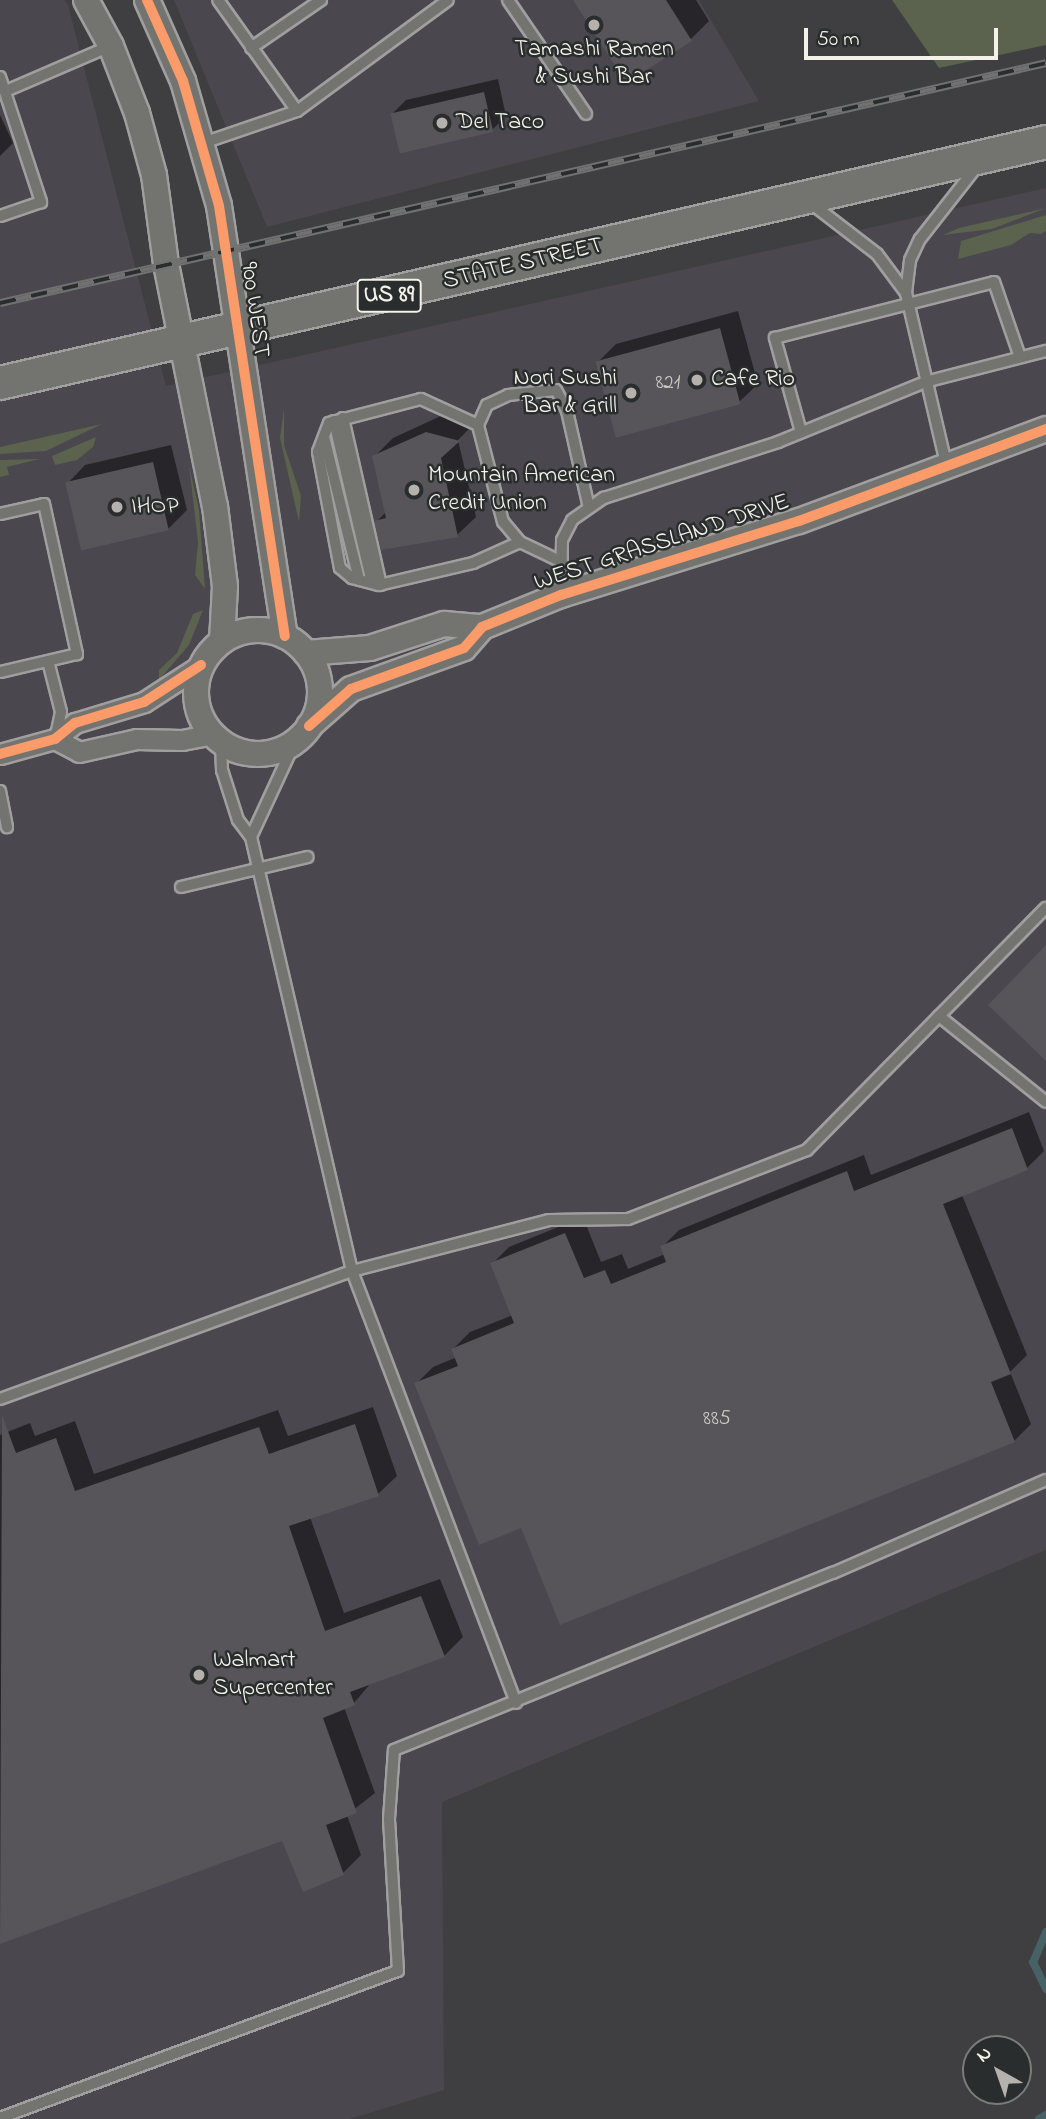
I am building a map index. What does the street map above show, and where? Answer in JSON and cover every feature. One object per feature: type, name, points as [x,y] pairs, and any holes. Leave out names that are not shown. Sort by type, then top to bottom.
[{"type":"main road","name":"STATE STREET","points":[[0,383],[1046,142]]},
{"type":"street","points":[[86,0],[111,46],[146,138],[182,343],[215,506],[225,586],[222,641]]},
{"type":"street","name":"900 WEST","points":[[146,0],[179,70],[203,143],[219,206],[235,331],[285,636]]},
{"type":"street","name":"WEST GRASSLAND DRIVE","points":[[306,653],[370,648],[444,624],[482,627],[561,595],[799,521],[1046,429]]},
{"type":"street","name":"WEST GRASSLAND DRIVE","points":[[303,733],[351,689],[464,648],[482,627]]},
{"type":"street","points":[[0,754],[55,738],[75,723],[144,702],[201,665],[222,641],[253,630],[285,636],[306,653],[320,689],[303,733],[259,754],[239,752],[217,738],[196,701],[201,665]]},
{"type":"street","points":[[55,738],[79,752],[136,739],[217,738]]},
{"type":"lane","points":[[218,0],[298,111]]},
{"type":"lane","points":[[251,48],[321,0]]},
{"type":"lane","points":[[203,143],[298,111],[448,0]]},
{"type":"lane","points":[[508,0],[586,114]]},
{"type":"lane","points":[[8,90],[111,46]]},
{"type":"lane","points":[[0,77],[8,90],[41,202],[0,216]]},
{"type":"lane","points":[[947,466],[906,293],[910,261],[920,239],[985,156]]},
{"type":"lane","points":[[804,197],[877,254],[906,293]]},
{"type":"lane","points":[[801,432],[775,338],[909,306],[994,282],[1020,357]]},
{"type":"lane","points":[[561,595],[562,540],[572,520],[604,498],[801,432],[925,382],[1046,351]]},
{"type":"lane","points":[[562,562],[520,542],[503,522],[478,425],[487,405],[508,395],[556,390],[567,411],[589,508]]},
{"type":"lane","points":[[478,425],[421,399],[363,411],[338,420],[323,437],[318,452],[340,568],[359,580],[377,584],[472,563],[520,542]]},
{"type":"lane","points":[[338,420],[377,584]]},
{"type":"lane","points":[[323,437],[359,580]]},
{"type":"lane","points":[[0,514],[44,504],[77,654],[0,672]]},
{"type":"lane","points":[[48,661],[61,712],[55,738]]},
{"type":"lane","points":[[251,837],[303,733]]},
{"type":"lane","points":[[217,738],[222,770],[238,820],[251,837],[352,1271],[516,1703]]},
{"type":"lane","points":[[0,791],[7,827]]},
{"type":"lane","points":[[181,887],[308,858]]},
{"type":"lane","points":[[0,1399],[352,1271],[549,1220],[628,1219],[807,1150],[1046,908]]},
{"type":"lane","points":[[939,1016],[1046,1101]]},
{"type":"lane","points":[[0,2118],[398,1971],[389,1819],[394,1750],[516,1703],[1046,1480]]},
{"type":"shaded area","points":[[0,0],[64,0],[68,5],[166,386],[1046,188],[1046,1550],[442,1802],[444,2090],[350,2119],[0,2119]]},
{"type":"shaded area","points":[[174,0],[699,0],[759,101],[267,227]]},
{"type":"green space","points":[[892,0],[1046,0],[1046,45],[939,68]]},
{"type":"green space","points":[[1046,208],[992,229],[943,235],[959,228]]},
{"type":"green space","points":[[1046,215],[1046,231],[1041,234],[1030,233],[1011,245],[958,259],[961,241]]},
{"type":"green space","points":[[284,409],[284,445],[301,496],[299,522],[280,438]]},
{"type":"green space","points":[[102,424],[46,451],[0,454],[0,447]]},
{"type":"green space","points":[[96,437],[93,447],[77,460],[55,465],[52,456]]},
{"type":"green space","points":[[40,459],[7,467],[9,475],[0,477],[0,460]]},
{"type":"green space","points":[[189,465],[199,510],[205,589],[195,575],[198,542]]},
{"type":"green space","points":[[203,610],[189,645],[159,680],[159,670],[177,653],[193,614]]},
{"type":"building","points":[[573,0],[666,0],[692,41],[626,83]]},
{"type":"building","name":"Del Taco","points":[[484,92],[493,132],[400,154],[390,114]]},
{"type":"building","points":[[720,328],[740,404],[616,438],[595,361]]},
{"type":"building","name":"Mountain American Credit Union","points":[[426,432],[460,441],[441,458],[458,537],[381,550],[374,521],[386,518],[372,456]]},
{"type":"building","name":"IHOP","points":[[153,462],[169,530],[81,550],[65,482]]},
{"type":"building","points":[[1046,945],[1046,1061],[988,1005]]},
{"type":"building","points":[[1012,1128],[1028,1170],[943,1204],[1011,1374],[991,1382],[1015,1442],[560,1625],[521,1528],[479,1545],[414,1383],[458,1366],[451,1349],[514,1323],[490,1263],[565,1233],[584,1278],[605,1270],[611,1284],[666,1262],[660,1246],[847,1171],[854,1191]]},
{"type":"building","name":"Walmart Supercenter","points":[[2,1415],[16,1453],[56,1438],[75,1491],[259,1427],[269,1454],[355,1424],[379,1496],[289,1526],[325,1631],[421,1596],[445,1657],[350,1692],[355,1705],[323,1718],[357,1813],[326,1825],[344,1875],[303,1892],[282,1841],[0,1944]]},
{"type":"waterway","points":[[1046,1932],[1033,1962],[1046,1989]]},
{"type":"waterway","points":[[1039,2119],[1046,2115]]},
{"type":"railway","points":[[0,303],[1046,63]]},
{"type":"cycle path","points":[[147,0],[183,81],[219,206],[285,636]]},
{"type":"cycle path","points":[[309,726],[351,689],[464,648],[482,627],[561,595],[799,521],[1046,429]]},
{"type":"cycle path","points":[[0,754],[55,739],[75,723],[144,702],[201,665]]},
{"type":"place","name":"Tamashi Ramen & Sushi Bar","points":[[594,25]]},
{"type":"place","name":"Del Taco","points":[[442,123]]},
{"type":"place","name":"Cafe Rio","points":[[697,380]]},
{"type":"place","name":"Nori Sushi Bar & Grill","points":[[631,393]]},
{"type":"place","name":"Mountain American Credit Union","points":[[414,490]]},
{"type":"place","name":"IHOP","points":[[117,507]]},
{"type":"place","name":"Walmart Supercenter","points":[[199,1675]]}]
